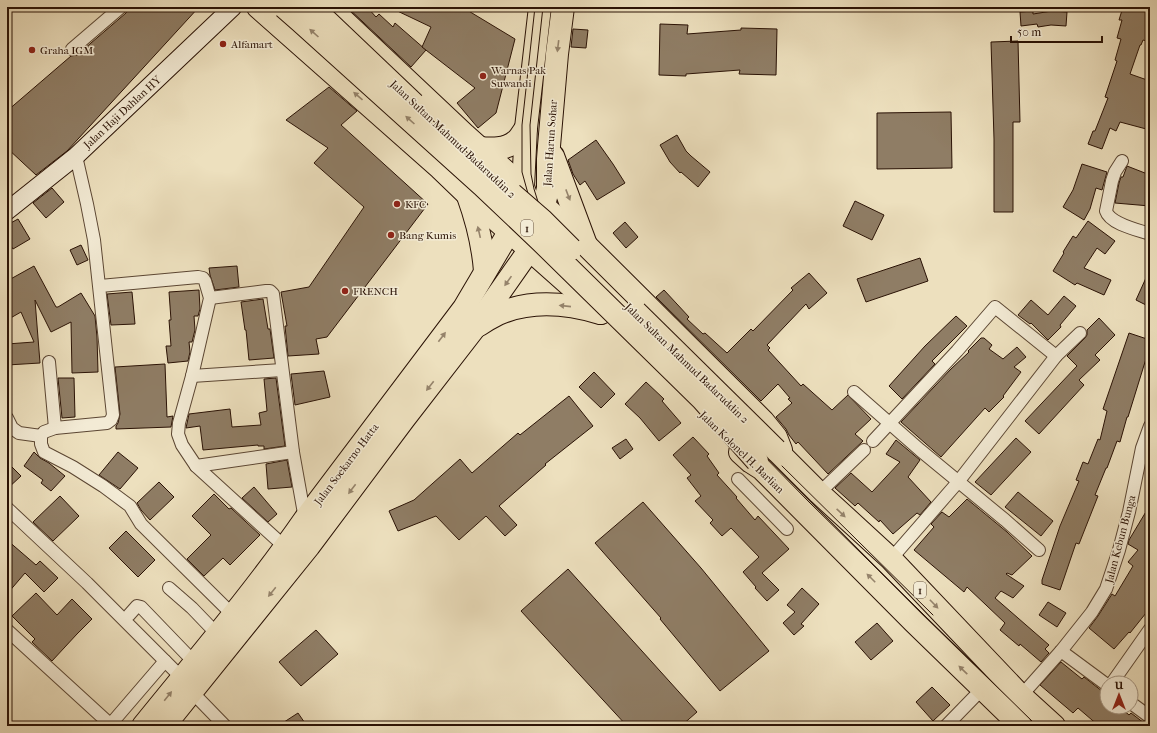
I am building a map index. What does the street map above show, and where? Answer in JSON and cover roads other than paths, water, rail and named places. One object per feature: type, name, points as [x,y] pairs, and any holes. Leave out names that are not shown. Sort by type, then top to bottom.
[{"type":"highway","name":"1","points":[[258,7],[440,168]]},
{"type":"highway","name":"Jalan Sultan Mahmud Badaruddin 2","points":[[284,7],[476,180],[546,246],[703,400],[764,470]]},
{"type":"highway","name":"Jalan Sultan Mahmud Badaruddin 2","points":[[312,7],[471,158],[542,220],[819,493],[890,559],[1021,696],[1054,726]]},
{"type":"highway","points":[[329,7],[472,142],[523,187],[528,198],[537,209],[521,217],[509,232]]},
{"type":"highway","points":[[523,187],[526,128],[540,7]]},
{"type":"highway","name":"Jalan Harun Sohar","points":[[537,209],[548,188],[549,146],[557,54],[563,7]]},
{"type":"highway","points":[[472,142],[490,149],[505,147],[516,142],[526,128]]},
{"type":"highway","points":[[440,168],[448,166],[454,162],[463,148],[472,142]]},
{"type":"highway","points":[[549,146],[587,246],[573,246],[567,251],[562,257],[558,275]]},
{"type":"highway","name":"Jalan Kolonel H. Barlian","points":[[440,168],[509,232],[603,314],[736,449],[751,462],[764,470],[914,622],[1021,726]]},
{"type":"highway","name":"Jalan Soekarno Hatta","points":[[164,726],[189,677],[217,634],[285,547],[464,308],[509,232],[523,187]]},
{"type":"highway","points":[[467,194],[478,227],[484,256],[485,271]]},
{"type":"highway","name":"1","points":[[537,209],[587,246],[763,421],[776,437],[780,453]]},
{"type":"highway","name":"Jalan Soekarno Hatta","points":[[143,726],[309,546],[476,326],[530,249],[537,209]]},
{"type":"highway","points":[[476,326],[510,310],[539,304],[571,306],[603,314]]},
{"type":"street","points":[[72,49],[121,7]]},
{"type":"street","name":"Jalan Haji Dahlan HY","points":[[7,211],[76,156],[233,7]]},
{"type":"street","points":[[76,156],[94,240],[113,415],[112,420],[107,423],[54,428],[44,432],[41,436],[41,444],[44,452],[73,467],[103,486],[130,506],[141,524],[233,615]]},
{"type":"street","points":[[1122,161],[1115,172],[1112,181],[1106,211],[1108,216],[1113,221],[1150,234]]},
{"type":"street","points":[[100,286],[198,277],[203,278],[210,298],[192,376],[179,423],[178,434],[182,445],[196,466],[285,547]]},
{"type":"street","points":[[210,298],[266,291],[270,291],[273,294],[293,452],[304,520]]},
{"type":"street","points":[[873,441],[957,351],[995,307],[1056,356]]},
{"type":"street","points":[[890,559],[958,482],[1056,356],[1080,333]]},
{"type":"street","points":[[49,362],[54,428]]},
{"type":"street","points":[[192,376],[282,370]]},
{"type":"street","points":[[854,392],[920,450],[1005,520],[1038,550]]},
{"type":"street","points":[[7,418],[12,428],[19,433],[41,436]]},
{"type":"street","name":"Jalan Kebun Bunga","points":[[1021,696],[1061,651],[1092,612],[1106,589],[1119,550],[1129,512],[1142,448],[1150,426]]},
{"type":"street","points":[[819,493],[864,450]]},
{"type":"street","points":[[196,466],[293,452]]},
{"type":"street","points":[[755,496],[764,470]]},
{"type":"street","points":[[738,479],[787,529]]},
{"type":"street","points":[[7,508],[87,583],[165,662],[189,677]]},
{"type":"street","points":[[169,588],[192,608],[217,634]]},
{"type":"street","points":[[129,616],[137,606],[141,607],[225,726]]},
{"type":"street","points":[[1118,675],[1150,629]]},
{"type":"street","points":[[7,630],[111,725],[165,662]]},
{"type":"street","points":[[1061,651],[1099,679]]},
{"type":"street","points":[[946,726],[983,688]]},
{"type":"street","points":[[1139,709],[1150,717]]},
{"type":"tram line","points":[[535,7],[522,125],[522,172],[532,208],[550,244],[565,261],[654,344],[809,502],[1037,726]]},
{"type":"tram line","points":[[543,7],[530,125],[531,174],[534,189],[539,205],[556,240],[626,310]]},
{"type":"tram line","points":[[782,466],[933,615]]},
{"type":"place","name":"Alfamart","points":[[223,44]]},
{"type":"place","name":"Graha IGM","points":[[32,50]]},
{"type":"place","name":"Warnas Pak Suwandi","points":[[483,76]]},
{"type":"place","name":"KFC","points":[[397,204]]},
{"type":"place","name":"Bang Kumis","points":[[391,235]]},
{"type":"place","name":"FRENCH","points":[[345,291]]}]
